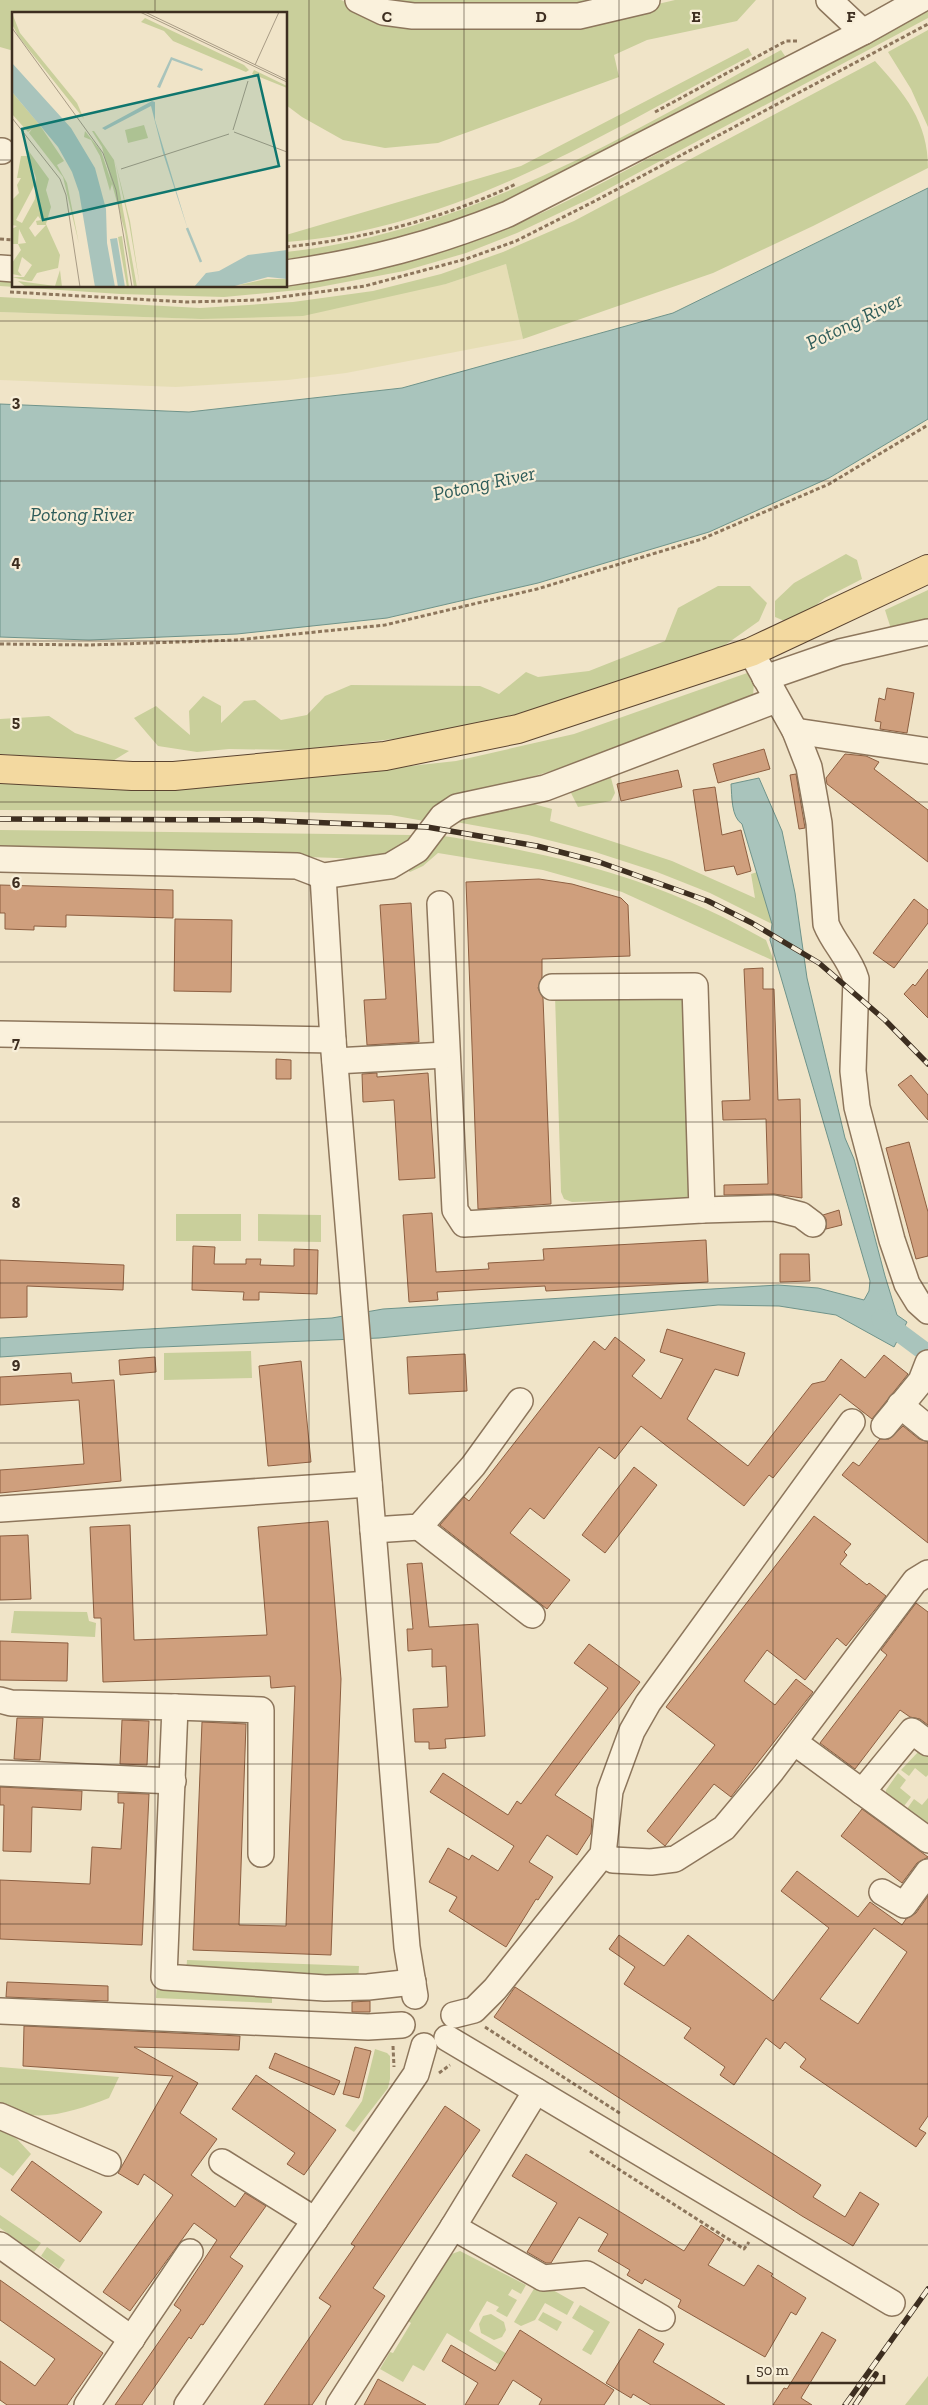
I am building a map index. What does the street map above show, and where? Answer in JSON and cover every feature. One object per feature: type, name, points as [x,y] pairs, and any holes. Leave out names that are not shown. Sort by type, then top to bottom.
[{"type":"main road","points":[[0,769],[132,776],[174,776],[385,756],[518,729],[751,652],[928,569]]},
{"type":"street","points":[[358,0],[383,12],[412,16],[579,16],[647,0]]},
{"type":"street","points":[[829,0],[864,32]]},
{"type":"street","points":[[288,273],[362,261],[396,253],[458,234],[508,214],[864,32],[920,0]]},
{"type":"street","points":[[765,678],[840,652],[928,632]]},
{"type":"street","points":[[751,652],[776,700],[796,731],[809,767],[819,823],[826,924],[831,938],[852,966],[856,979],[853,1071],[857,1107],[907,1284],[918,1302],[928,1311]]},
{"type":"street","points":[[0,859],[297,866],[322,876],[390,866],[417,850],[442,817],[457,807],[545,788],[776,700]]},
{"type":"street","points":[[796,731],[871,744],[928,751]]},
{"type":"street","points":[[322,876],[334,1050],[407,1947],[414,1989],[396,2025]]},
{"type":"street","points":[[440,904],[455,1210],[464,1224],[702,1210],[774,1208],[801,1214],[813,1224]]},
{"type":"street","points":[[552,987],[695,986],[702,1210]]},
{"type":"street","points":[[0,1034],[446,1055]]},
{"type":"street","points":[[884,1426],[921,1381],[928,1363]]},
{"type":"street","points":[[419,1527],[473,1466],[520,1401]]},
{"type":"street","points":[[900,1405],[928,1428]]},
{"type":"street","points":[[396,2025],[409,2039],[442,2033],[474,2010],[495,1989],[602,1854],[610,1791],[636,1724],[648,1703],[852,1422]]},
{"type":"street","points":[[0,1509],[369,1484]]},
{"type":"street","points":[[373,1530],[419,1527],[532,1615]]},
{"type":"street","points":[[602,1854],[613,1860],[651,1862],[675,1859],[724,1828],[794,1742],[915,1581],[928,1574]]},
{"type":"street","points":[[0,1700],[11,1703],[261,1710],[261,1854]]},
{"type":"street","points":[[176,1707],[164,1977],[325,1988],[414,1989],[439,1996],[451,2007],[442,2033],[416,2074],[187,2405]]},
{"type":"street","points":[[862,1792],[912,1731],[928,1743]]},
{"type":"street","points":[[794,1742],[928,1840]]},
{"type":"street","points":[[0,1773],[173,1781]]},
{"type":"street","points":[[882,1892],[904,1905],[928,1872]]},
{"type":"street","points":[[0,2012],[368,2027],[396,2025]]},
{"type":"street","points":[[442,2033],[892,2303]]},
{"type":"street","points":[[339,2405],[453,2227],[536,2091]]},
{"type":"street","points":[[0,2116],[108,2162]]},
{"type":"street","points":[[222,2162],[315,2220]]},
{"type":"street","points":[[453,2227],[543,2278],[587,2274],[662,2318]]},
{"type":"street","points":[[0,2245],[132,2339]]},
{"type":"street","points":[[87,2405],[190,2252]]},
{"type":"path","points":[[649,115],[786,41],[798,41],[806,37]]},
{"type":"path","points":[[288,247],[358,236],[397,226],[474,202],[518,183]]},
{"type":"path","points":[[0,644],[90,645],[246,639],[385,625],[527,591],[702,539],[829,484],[928,425]]},
{"type":"path","points":[[394,2072],[396,2025]]},
{"type":"shaded area","points":[[506,264],[523,339],[346,373],[288,380],[176,387],[0,380],[0,312],[201,319],[446,284]]},
{"type":"green space","points":[[0,0],[341,0],[389,21],[577,23],[675,0],[756,0],[737,21],[647,40],[614,55],[619,77],[438,143],[385,148],[343,140],[302,117],[288,106],[288,12],[12,12],[12,50],[0,47]]},
{"type":"green space","points":[[369,0],[623,0],[597,7],[467,11]]},
{"type":"green space","points":[[928,9],[928,18],[591,198],[517,233],[466,253],[404,271],[309,289],[224,297],[120,294],[30,288],[288,288],[288,283],[376,268],[419,258],[463,245],[542,213]]},
{"type":"green space","points":[[928,30],[928,127],[911,89],[888,52]]},
{"type":"green space","points":[[748,48],[752,55],[585,145],[528,173],[469,198],[410,219],[349,234],[288,242],[288,234],[521,166]]},
{"type":"green space","points":[[781,50],[785,56],[650,129],[512,198],[457,220],[401,237],[344,250],[288,259],[288,252],[353,241],[418,224],[481,202],[543,176],[663,115]]},
{"type":"green space","points":[[875,61],[896,85],[913,110],[924,137],[928,168],[813,226],[713,273],[523,339],[506,264],[446,284],[303,316],[201,319],[0,312],[0,297],[200,308],[293,302],[373,291],[441,274],[503,252],[574,221]]},
{"type":"green space","points":[[0,278],[12,279],[12,287],[0,286]]},
{"type":"green space","points":[[846,554],[857,560],[862,579],[825,598],[810,610],[787,622],[775,617],[775,601],[794,583]]},
{"type":"green space","points":[[718,586],[750,586],[767,603],[759,621],[701,662],[543,713],[402,738],[298,750],[229,749],[197,752],[158,746],[134,718],[156,706],[190,735],[189,711],[203,696],[221,706],[221,723],[244,701],[255,700],[281,720],[307,715],[325,696],[351,685],[480,686],[499,694],[526,672],[538,677],[589,671],[665,641],[678,608]]},
{"type":"green space","points":[[928,590],[928,621],[891,629],[885,610]]},
{"type":"green space","points":[[750,672],[754,680],[753,698],[576,764],[451,800],[424,821],[391,815],[264,811],[0,810],[0,783],[347,773],[456,761],[574,734]]},
{"type":"green space","points":[[49,716],[75,733],[129,751],[111,762],[0,754],[0,719]]},
{"type":"green space","points":[[610,774],[615,793],[611,801],[578,807],[571,793]]},
{"type":"green space","points":[[515,799],[552,809],[550,821],[672,861],[755,898],[751,874],[757,872],[772,924],[710,893],[657,872],[592,851],[528,835],[456,822],[458,817]]},
{"type":"green space","points":[[0,830],[412,835],[398,849],[367,859],[0,847]]},
{"type":"green space","points":[[437,835],[541,854],[643,883],[708,910],[766,940],[774,961],[622,892],[543,870],[438,853],[423,866],[410,872],[405,868]]},
{"type":"green space","points":[[691,994],[691,1194],[684,1199],[572,1202],[564,1199],[561,1192],[555,995]]},
{"type":"green space","points":[[176,1214],[241,1214],[241,1241],[176,1241]]},
{"type":"green space","points":[[258,1214],[321,1215],[321,1242],[258,1241]]},
{"type":"green space","points":[[251,1351],[252,1378],[164,1380],[164,1353]]},
{"type":"green space","points":[[14,1611],[87,1612],[89,1621],[96,1623],[95,1637],[11,1633]]},
{"type":"green space","points":[[919,1751],[928,1755],[928,1775],[926,1777],[915,1768],[909,1776],[901,1770]]},
{"type":"green space","points":[[898,1773],[906,1780],[900,1788],[911,1797],[901,1810],[886,1794],[886,1790]]},
{"type":"green space","points":[[928,1798],[928,1828],[904,1813],[914,1799],[922,1805]]},
{"type":"green space","points":[[187,1960],[359,1966],[358,1981],[186,1974]]},
{"type":"green space","points":[[157,1984],[272,1988],[272,2003],[156,1998]]},
{"type":"green space","points":[[375,2049],[390,2056],[388,2088],[354,2132],[345,2126],[362,2101]]},
{"type":"green space","points":[[0,2067],[119,2077],[109,2098],[69,2111],[54,2114],[27,2115],[0,2105]]},
{"type":"green space","points":[[0,2128],[17,2139],[31,2154],[13,2176],[0,2167]]},
{"type":"green space","points":[[0,2215],[41,2243],[34,2252],[0,2228]]},
{"type":"green space","points":[[47,2247],[65,2260],[59,2269],[41,2256]]},
{"type":"green space","points":[[460,2251],[526,2285],[521,2294],[512,2289],[508,2295],[517,2300],[507,2317],[496,2311],[499,2307],[487,2301],[469,2331],[507,2354],[500,2365],[447,2333],[424,2371],[413,2365],[403,2382],[380,2369],[390,2352],[393,2353],[411,2323],[408,2321],[449,2255]]},
{"type":"green space","points":[[544,2285],[574,2302],[567,2315],[545,2303],[535,2320],[521,2326],[514,2322],[535,2287]]},
{"type":"green space","points":[[580,2305],[610,2322],[591,2355],[582,2350],[594,2331],[572,2318]]},
{"type":"green space","points":[[543,2312],[562,2322],[557,2331],[538,2320]]},
{"type":"green space","points":[[491,2314],[504,2322],[506,2330],[502,2337],[494,2340],[481,2333],[479,2324],[483,2316]]},
{"type":"green space","points":[[928,2376],[928,2405],[905,2405]]},
{"type":"water","name":"Potong River","points":[[928,188],[928,419],[829,478],[709,532],[538,583],[387,618],[237,634],[89,640],[0,637],[0,404],[189,412],[402,388],[673,313]]},
{"type":"water","points":[[759,778],[782,831],[795,893],[807,978],[845,1138],[854,1159],[897,1315],[907,1322],[894,1347],[836,1315],[779,1306],[718,1305],[379,1338],[137,1348],[0,1357],[0,1338],[332,1318],[383,1309],[778,1285],[818,1288],[864,1300],[869,1291],[870,1281],[770,940],[772,924],[742,824],[738,821],[733,806],[731,784]]},
{"type":"building","points":[[887,688],[914,693],[907,733],[880,729],[881,722],[875,721],[879,698],[885,700]]},
{"type":"building","points":[[764,749],[770,769],[718,783],[713,764]]},
{"type":"building","points":[[845,754],[866,756],[879,762],[874,769],[928,810],[928,862],[827,784],[826,778]]},
{"type":"building","points":[[678,770],[682,787],[621,801],[617,784]]},
{"type":"building","points":[[796,774],[805,828],[799,829],[790,775]]},
{"type":"building","points":[[715,787],[722,835],[741,830],[751,871],[737,875],[734,866],[705,871],[693,790]]},
{"type":"building","points":[[539,879],[572,884],[621,898],[628,905],[630,956],[542,959],[542,977],[538,988],[543,998],[551,1204],[478,1209],[466,882]]},
{"type":"building","points":[[0,885],[173,890],[173,918],[66,915],[66,927],[34,926],[34,930],[5,929],[5,913],[0,913]]},
{"type":"building","points":[[914,899],[928,910],[928,923],[894,968],[873,953]]},
{"type":"building","points":[[411,903],[419,1042],[367,1045],[364,1000],[386,999],[380,905]]},
{"type":"building","points":[[175,919],[232,920],[231,992],[174,991]]},
{"type":"building","points":[[763,968],[763,989],[774,989],[778,1100],[800,1099],[802,1198],[774,1194],[724,1195],[724,1185],[768,1184],[766,1119],[723,1120],[722,1101],[750,1100],[744,969]]},
{"type":"building","points":[[928,969],[928,1018],[904,994],[913,984],[915,986]]},
{"type":"building","points":[[276,1059],[291,1060],[291,1079],[276,1079]]},
{"type":"building","points":[[377,1073],[377,1077],[428,1073],[435,1178],[399,1180],[394,1100],[363,1102],[362,1074]]},
{"type":"building","points":[[911,1075],[928,1095],[928,1120],[898,1085]]},
{"type":"building","points":[[909,1142],[928,1212],[928,1256],[916,1259],[886,1148]]},
{"type":"building","points":[[839,1210],[842,1225],[826,1229],[826,1219],[823,1215]]},
{"type":"building","points":[[432,1213],[436,1272],[489,1269],[488,1263],[544,1260],[543,1249],[706,1240],[708,1282],[546,1291],[545,1286],[437,1292],[438,1300],[409,1302],[403,1215]]},
{"type":"building","points":[[193,1246],[215,1247],[214,1264],[246,1264],[246,1259],[261,1259],[260,1265],[294,1266],[294,1249],[318,1250],[317,1294],[259,1292],[259,1300],[243,1300],[244,1292],[192,1290]]},
{"type":"building","points":[[780,1254],[809,1254],[810,1281],[780,1282]]},
{"type":"building","points":[[0,1260],[124,1265],[123,1290],[27,1286],[27,1317],[0,1318]]},
{"type":"building","points":[[667,1329],[745,1353],[738,1376],[715,1369],[687,1419],[748,1466],[812,1384],[825,1381],[841,1359],[865,1378],[884,1355],[908,1374],[872,1419],[840,1394],[773,1478],[769,1475],[744,1506],[641,1426],[615,1459],[599,1447],[544,1519],[530,1508],[510,1533],[570,1580],[547,1609],[440,1525],[464,1497],[469,1501],[594,1341],[605,1350],[615,1337],[645,1360],[632,1376],[661,1399],[683,1359],[660,1352]]},
{"type":"building","points":[[465,1354],[467,1391],[409,1394],[407,1357]]},
{"type":"building","points":[[155,1357],[156,1372],[120,1375],[119,1360]]},
{"type":"building","points":[[301,1361],[311,1462],[268,1466],[259,1366]]},
{"type":"building","points":[[71,1373],[72,1383],[114,1380],[121,1481],[0,1493],[0,1470],[84,1464],[79,1400],[0,1405],[0,1377]]},
{"type":"building","points":[[903,1426],[919,1439],[928,1442],[928,1543],[842,1475],[853,1462],[859,1466],[880,1439],[889,1439]]},
{"type":"building","points":[[634,1467],[657,1485],[605,1553],[582,1535]]},
{"type":"building","points":[[814,1516],[851,1544],[844,1552],[847,1555],[840,1564],[867,1585],[869,1583],[886,1596],[846,1646],[837,1638],[805,1680],[767,1650],[744,1681],[775,1705],[796,1679],[813,1692],[731,1797],[714,1784],[665,1846],[647,1831],[715,1745],[666,1707]]},
{"type":"building","points":[[328,1521],[341,1679],[331,1955],[193,1950],[202,1722],[246,1724],[239,1925],[286,1926],[295,1686],[271,1688],[270,1676],[103,1682],[101,1618],[94,1618],[90,1527],[130,1525],[134,1640],[267,1635],[258,1527]]},
{"type":"building","points":[[28,1535],[31,1599],[0,1600],[0,1536]]},
{"type":"building","points":[[422,1563],[429,1627],[478,1624],[485,1736],[445,1739],[446,1748],[429,1749],[429,1742],[415,1742],[413,1709],[448,1707],[446,1666],[432,1667],[432,1649],[408,1651],[407,1629],[413,1629],[407,1564]]},
{"type":"building","points":[[916,1603],[928,1612],[928,1725],[920,1719],[910,1717],[900,1710],[855,1769],[820,1743],[887,1655],[881,1650]]},
{"type":"building","points":[[0,1641],[68,1643],[67,1681],[0,1680]]},
{"type":"building","points":[[589,1644],[640,1682],[555,1795],[592,1819],[591,1833],[577,1855],[547,1835],[529,1862],[553,1877],[538,1900],[536,1899],[506,1947],[449,1911],[457,1897],[429,1882],[448,1848],[469,1860],[472,1855],[498,1871],[514,1846],[430,1792],[443,1773],[508,1815],[517,1801],[521,1804],[608,1688],[574,1663]]},
{"type":"building","points":[[17,1718],[43,1718],[40,1760],[14,1759]]},
{"type":"building","points":[[122,1720],[149,1721],[147,1765],[120,1764]]},
{"type":"building","points":[[0,1787],[82,1791],[81,1810],[32,1807],[31,1852],[3,1851],[4,1805],[0,1805]]},
{"type":"building","points":[[118,1793],[149,1794],[142,1945],[0,1939],[0,1880],[90,1884],[92,1847],[121,1849],[124,1803],[118,1803]]},
{"type":"building","points":[[862,1809],[928,1857],[917,1863],[902,1883],[841,1836]]},
{"type":"building","points":[[797,1871],[858,1917],[870,1902],[902,1925],[906,1919],[916,1913],[928,1896],[928,2116],[919,2129],[926,2133],[916,2147],[800,2067],[806,2059],[785,2042],[780,2049],[766,2038],[734,2085],[720,2075],[725,2067],[684,2038],[691,2028],[624,1984],[635,1967],[609,1949],[619,1935],[664,1966],[688,1935],[773,2001],[829,1928],[781,1891]],"holes":[[[874,1928],[907,1952],[858,2024],[820,1999]]]},
{"type":"building","points":[[7,1982],[108,1986],[108,2001],[6,1997]]},
{"type":"building","points":[[515,1987],[821,2185],[813,2197],[845,2217],[860,2192],[879,2204],[853,2246],[802,2216],[494,2017]]},
{"type":"building","points":[[370,2001],[370,2012],[352,2012],[352,2002]]},
{"type":"building","points":[[24,2026],[240,2036],[239,2050],[134,2047],[198,2083],[180,2113],[217,2139],[191,2175],[235,2207],[245,2193],[266,2206],[230,2257],[243,2266],[203,2325],[201,2324],[191,2339],[189,2337],[142,2405],[115,2405],[181,2310],[174,2305],[217,2240],[194,2223],[130,2311],[103,2292],[173,2195],[144,2174],[138,2185],[118,2173],[173,2076],[23,2066]]},
{"type":"building","points":[[355,2047],[371,2051],[359,2098],[343,2094]]},
{"type":"building","points":[[275,2053],[340,2081],[334,2095],[269,2068]]},
{"type":"building","points":[[256,2075],[336,2130],[304,2175],[287,2164],[295,2153],[232,2109]]},
{"type":"building","points":[[445,2106],[480,2130],[373,2288],[385,2296],[312,2405],[264,2405],[331,2306],[319,2298],[355,2246],[351,2244]]},
{"type":"building","points":[[526,2154],[684,2251],[701,2225],[724,2240],[708,2265],[744,2286],[758,2265],[773,2274],[771,2276],[806,2298],[796,2315],[791,2312],[765,2357],[678,2307],[681,2300],[645,2279],[642,2284],[627,2275],[630,2270],[598,2251],[608,2234],[579,2217],[551,2263],[546,2263],[527,2252],[557,2203],[512,2176]]},
{"type":"building","points":[[32,2161],[102,2212],[80,2242],[11,2190]]},
{"type":"building","points":[[0,2280],[103,2353],[67,2405],[7,2405],[0,2400],[0,2361],[35,2386],[55,2359],[0,2320]]},
{"type":"building","points":[[639,2329],[664,2344],[653,2362],[725,2405],[651,2405],[633,2394],[631,2398],[606,2383]]},
{"type":"building","points":[[520,2330],[614,2390],[604,2405],[539,2405],[542,2399],[513,2380],[498,2405],[465,2405],[478,2383],[442,2361],[451,2345],[495,2371]]},
{"type":"building","points":[[822,2332],[836,2340],[801,2398],[812,2405],[773,2405],[784,2388],[787,2389]]},
{"type":"building","points":[[378,2379],[426,2405],[364,2405]]},
{"type":"waterway","points":[[881,1319],[924,1351]]},
{"type":"railway","points":[[0,819],[257,820],[427,827],[537,846],[599,862],[708,901],[752,923],[819,963],[885,1020],[928,1064]]},
{"type":"railway","points":[[845,2405],[928,2289]]},
{"type":"railway","points":[[855,2405],[876,2374]]}]
